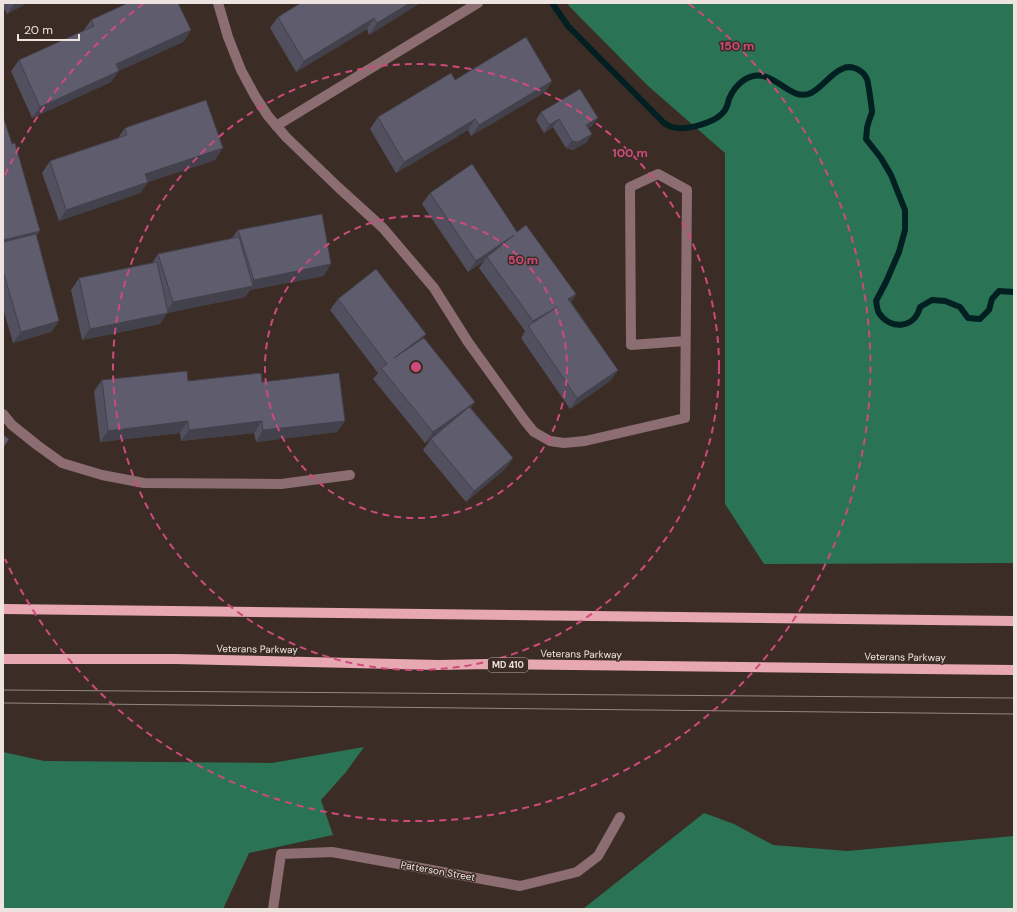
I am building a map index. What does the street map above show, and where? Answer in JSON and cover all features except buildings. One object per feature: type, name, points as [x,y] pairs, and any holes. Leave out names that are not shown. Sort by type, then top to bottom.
[{"type":"main road","points":[[3,609],[1014,620]]},
{"type":"main road","name":"Veterans Parkway","points":[[3,659],[176,659],[439,665],[487,664],[1014,670]]},
{"type":"street","points":[[218,3],[228,37],[241,70],[268,116],[286,137],[383,228],[434,288],[468,342],[534,432],[550,441],[564,443],[584,441],[685,418],[687,190],[658,174],[630,187],[631,345],[685,341]]},
{"type":"street","points":[[276,126],[478,3]]},
{"type":"street","points":[[3,414],[12,425],[37,445],[62,462],[102,475],[144,483],[281,484],[350,475]]},
{"type":"street","name":"Patterson Street","points":[[273,909],[281,854],[332,852],[520,886],[577,872],[598,856],[620,817]]},
{"type":"green space","points":[[568,3],[1014,3],[1014,563],[764,564],[725,504],[725,153],[647,85],[569,6]]},
{"type":"green space","points":[[364,747],[346,772],[321,800],[333,835],[249,853],[223,909],[3,909],[3,752],[44,761],[272,763]]},
{"type":"green space","points":[[704,813],[734,824],[773,845],[847,851],[1014,836],[1014,909],[583,909]]},
{"type":"waterway","points":[[552,3],[568,26],[664,123],[672,127],[692,127],[715,119],[725,110],[730,96],[737,86],[744,80],[754,76],[763,76],[771,79],[787,89],[803,95],[811,93],[842,69],[849,67],[860,71],[867,79],[872,110],[867,128],[866,139],[881,158],[891,175],[905,210],[905,230],[899,252],[876,301],[879,313],[890,323],[902,325],[913,319],[920,307],[932,300],[945,301],[960,307],[968,318],[980,319],[989,310],[992,299],[999,291],[1014,292]]},
{"type":"tram line","points":[[3,690],[1014,698]]},
{"type":"tram line","points":[[3,703],[1014,714]]}]
